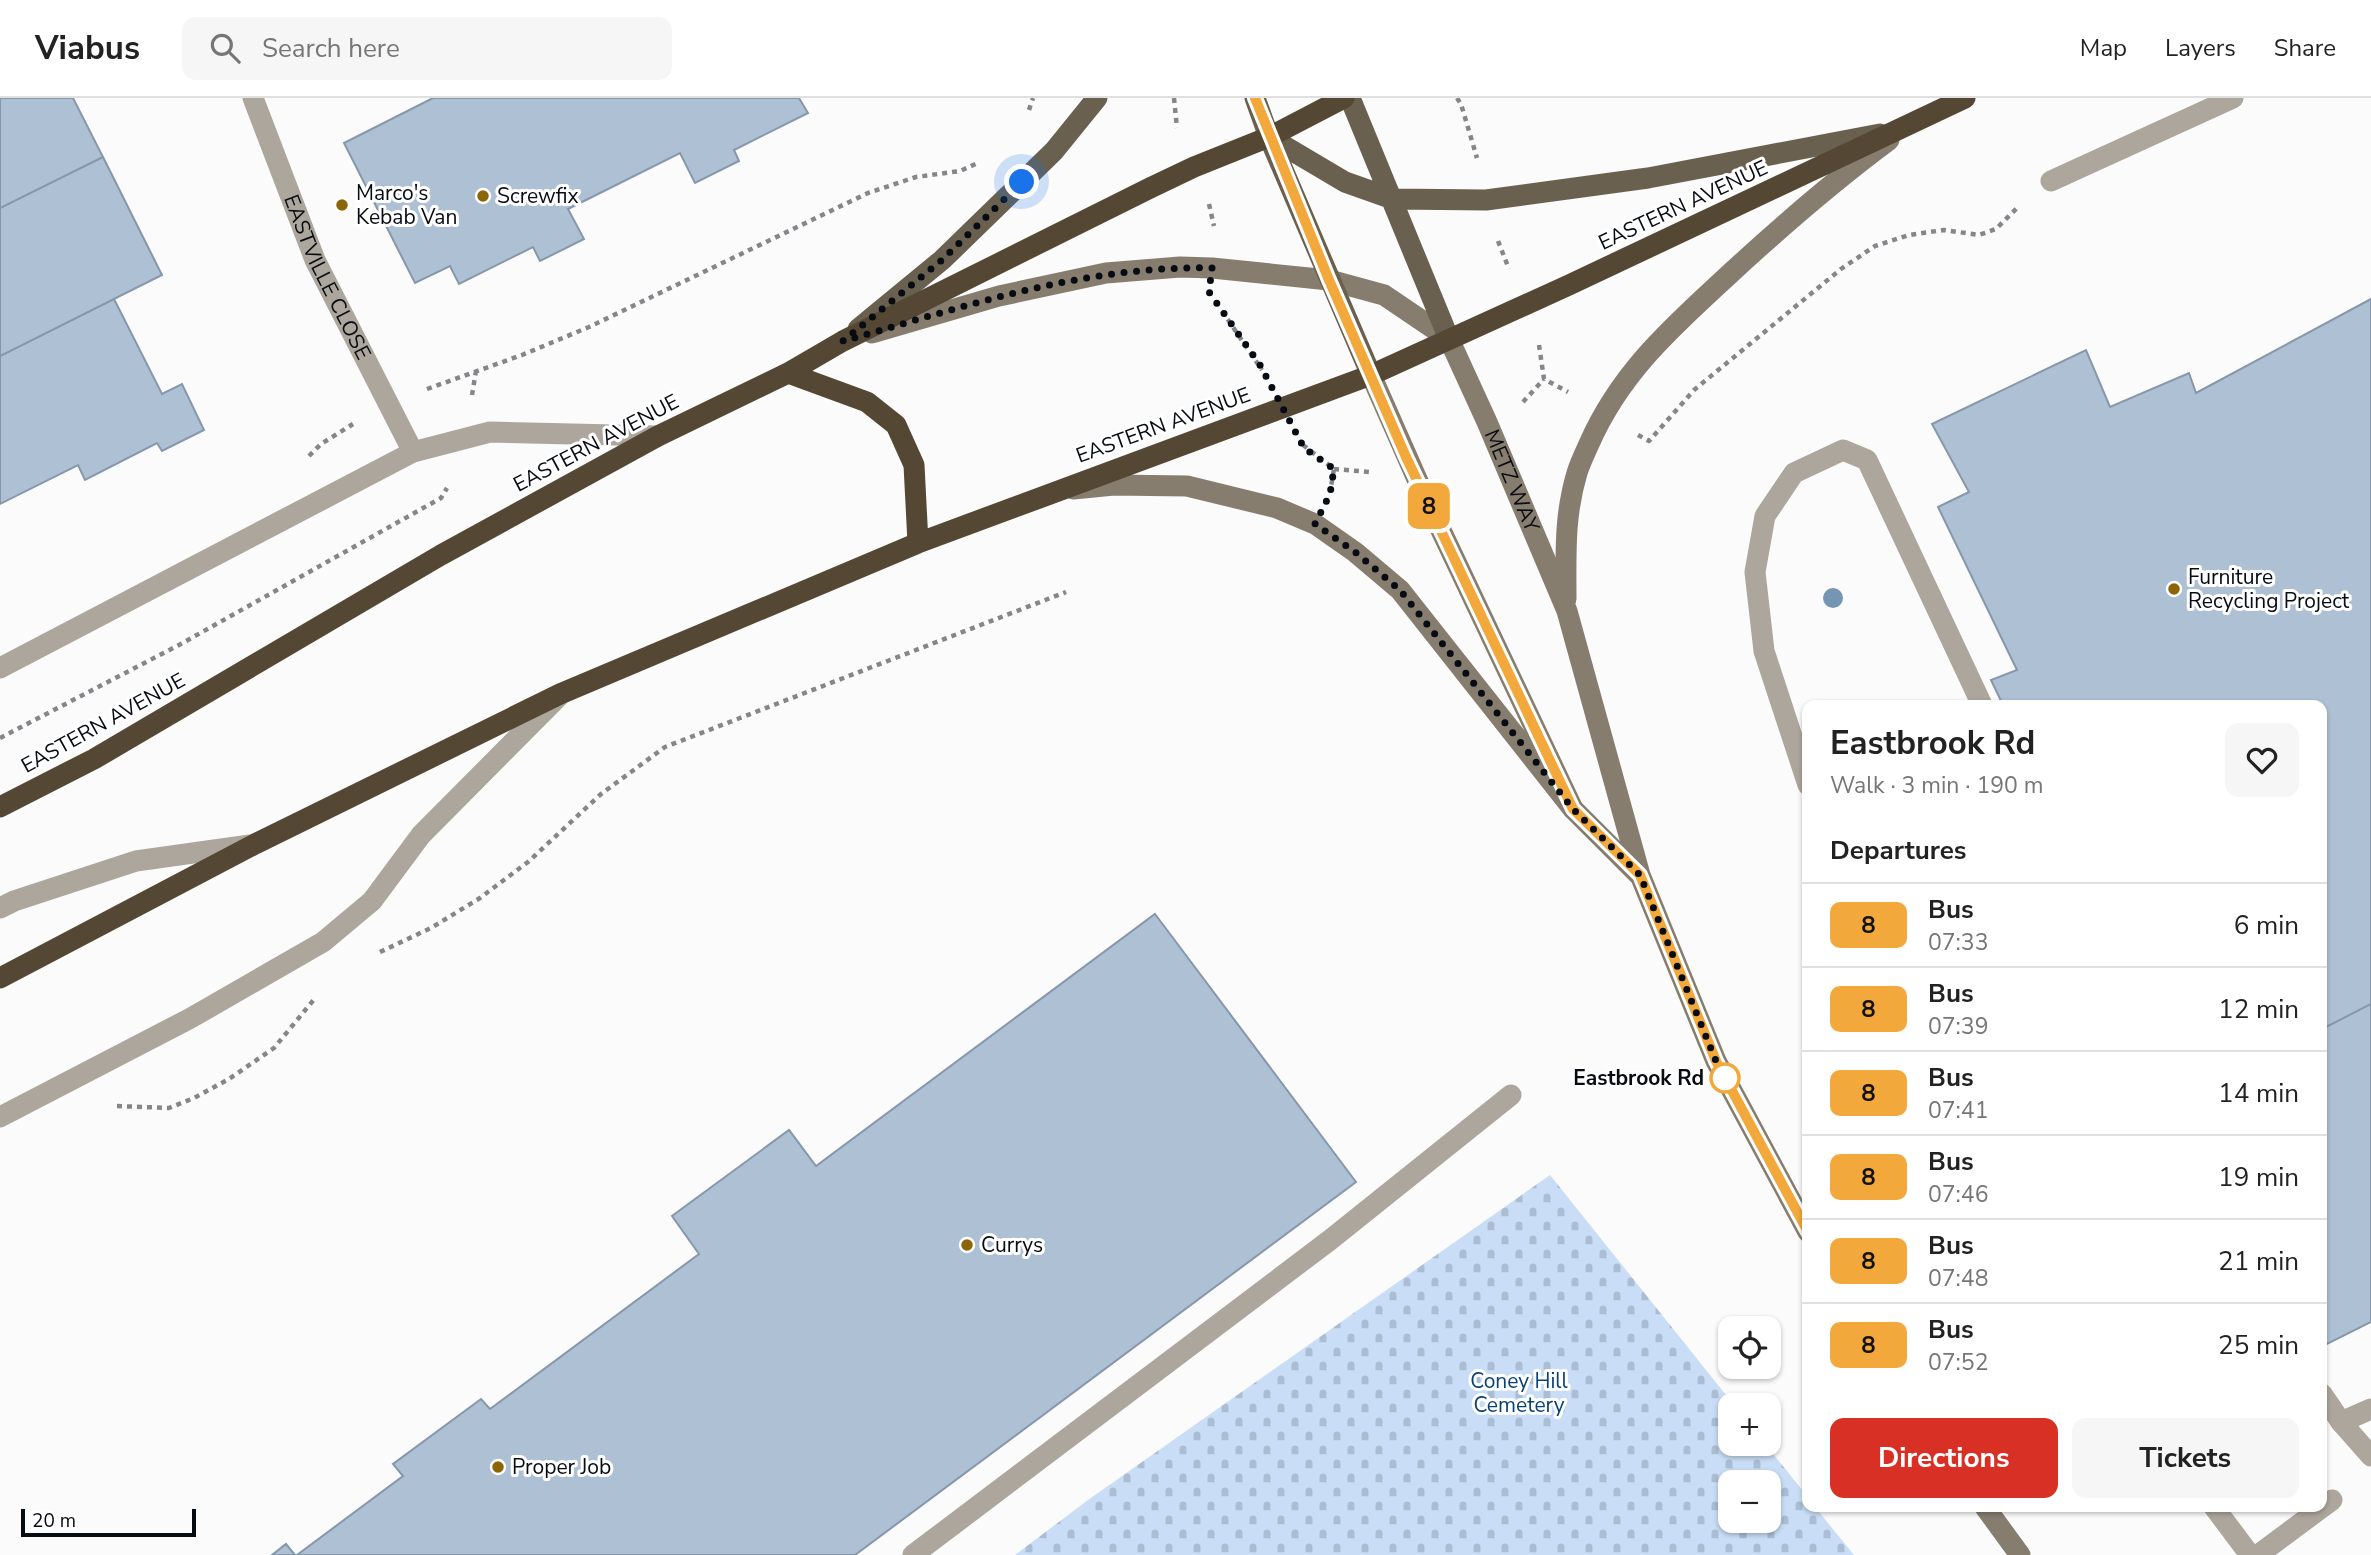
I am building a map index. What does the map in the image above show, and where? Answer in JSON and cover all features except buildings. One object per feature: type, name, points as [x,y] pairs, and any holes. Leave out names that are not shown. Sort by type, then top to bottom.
[{"type":"highway","name":"EASTERN AVENUE","points":[[0,807],[94,760],[440,555],[658,436],[789,373],[843,341],[1194,167],[1269,137],[1344,98]]},
{"type":"highway","name":"EASTERN AVENUE","points":[[0,978],[256,845],[560,694],[918,543],[1371,374],[1902,130],[1952,100]]},
{"type":"highway","points":[[789,373],[867,402],[896,425],[914,465],[918,543]]},
{"type":"main road","points":[[843,341],[942,260],[1054,151],[1097,98]]},
{"type":"main road","name":"METZ WAY","points":[[1255,98],[1329,280],[1371,374]]},
{"type":"main road","name":"METZ WAY","points":[[1350,98],[1449,339]]},
{"type":"main road","points":[[1269,137],[1345,182],[1393,199],[1486,200],[1648,178],[1902,130]]},
{"type":"street","points":[[1567,611],[1565,528],[1577,472],[1603,413],[1630,373],[1654,345],[1784,224],[1840,176],[1902,130]]},
{"type":"street","points":[[843,341],[999,296],[1107,273],[1180,267],[1329,280],[1384,295],[1449,339]]},
{"type":"street","name":"METZ WAY","points":[[1449,339],[1567,611],[1640,875],[1716,1061],[1802,1221]]},
{"type":"street","name":"METZ WAY","points":[[1371,374],[1420,486],[1573,809],[1640,875]]},
{"type":"street","points":[[1055,491],[1114,485],[1187,486],[1277,508],[1315,524],[1355,552],[1400,590],[1573,809]]},
{"type":"street","points":[[1989,1512],[2020,1555]]},
{"type":"lane","name":"EASTVILLE CLOSE","points":[[253,98],[315,260],[413,452]]},
{"type":"lane","points":[[2051,181],[2233,98]]},
{"type":"lane","points":[[0,668],[413,452],[490,432],[658,436]]},
{"type":"lane","points":[[1802,767],[1764,651],[1755,572],[1765,516],[1794,472],[1843,450],[1867,460],[1980,700]]},
{"type":"lane","name":"EASTERN AVENUE","points":[[0,1117],[189,1019],[323,942],[372,901],[421,835],[560,694]]},
{"type":"lane","points":[[0,908],[136,861],[256,845]]},
{"type":"lane","points":[[913,1555],[1330,1240],[1511,1095]]},
{"type":"lane","points":[[2327,1401],[2371,1456]]},
{"type":"lane","points":[[2341,1422],[2371,1409]]},
{"type":"lane","points":[[2327,1411],[2341,1422]]},
{"type":"lane","points":[[2327,1504],[2332,1500]]},
{"type":"lane","points":[[2218,1512],[2250,1555]]},
{"type":"lane","points":[[2258,1555],[2316,1512]]},
{"type":"path","points":[[1024,116],[1031,108],[1033,98]]},
{"type":"path","points":[[1174,98],[1177,129],[1212,212],[1217,243],[1209,292],[1260,365],[1304,448],[1334,469],[1330,494],[1315,524]]},
{"type":"path","points":[[388,403],[589,327],[868,193],[916,177],[960,171],[984,160]]},
{"type":"path","points":[[1649,441],[1694,390],[1841,269],[1875,246],[1909,235],[1944,230],[1979,235],[1996,229],[2037,188],[2051,181]]},
{"type":"path","points":[[0,737],[179,645],[442,498],[464,438],[476,371]]},
{"type":"path","points":[[377,954],[431,928],[480,898],[528,862],[601,794],[665,747],[1066,592]]},
{"type":"path","points":[[110,1107],[169,1108],[206,1092],[274,1048],[322,989]]},
{"type":"green space","name":"Coney Hill Cemetery","points":[[1550,1175],[1724,1393],[1718,1393],[1718,1456],[1775,1456],[1802,1490],[1802,1512],[1819,1512],[1854,1555],[1015,1555],[1088,1500]]},
{"type":"bus line","name":"8","points":[[1255,98],[1329,280],[1406,457],[1573,809],[1640,875],[1716,1061],[1802,1221]]},
{"type":"place","name":"Screwfix","points":[[483,196]]},
{"type":"place","name":"Marco's Kebab Van","points":[[342,205]]},
{"type":"place","name":"Furniture Recycling Project","points":[[2174,589]]},
{"type":"place","name":"Eastbrook Rd","points":[[1725,1078]]},
{"type":"place","name":"Currys","points":[[967,1245]]},
{"type":"place","name":"Proper Job","points":[[498,1467]]},
{"type":"route","points":[[1022,182],[942,260],[843,341],[999,296],[1107,273],[1180,267],[1212,268],[1209,292],[1260,365],[1304,448],[1334,469],[1330,494],[1315,524],[1355,552],[1400,590],[1573,809],[1640,875],[1716,1061],[1729,1085],[1725,1078]]}]
